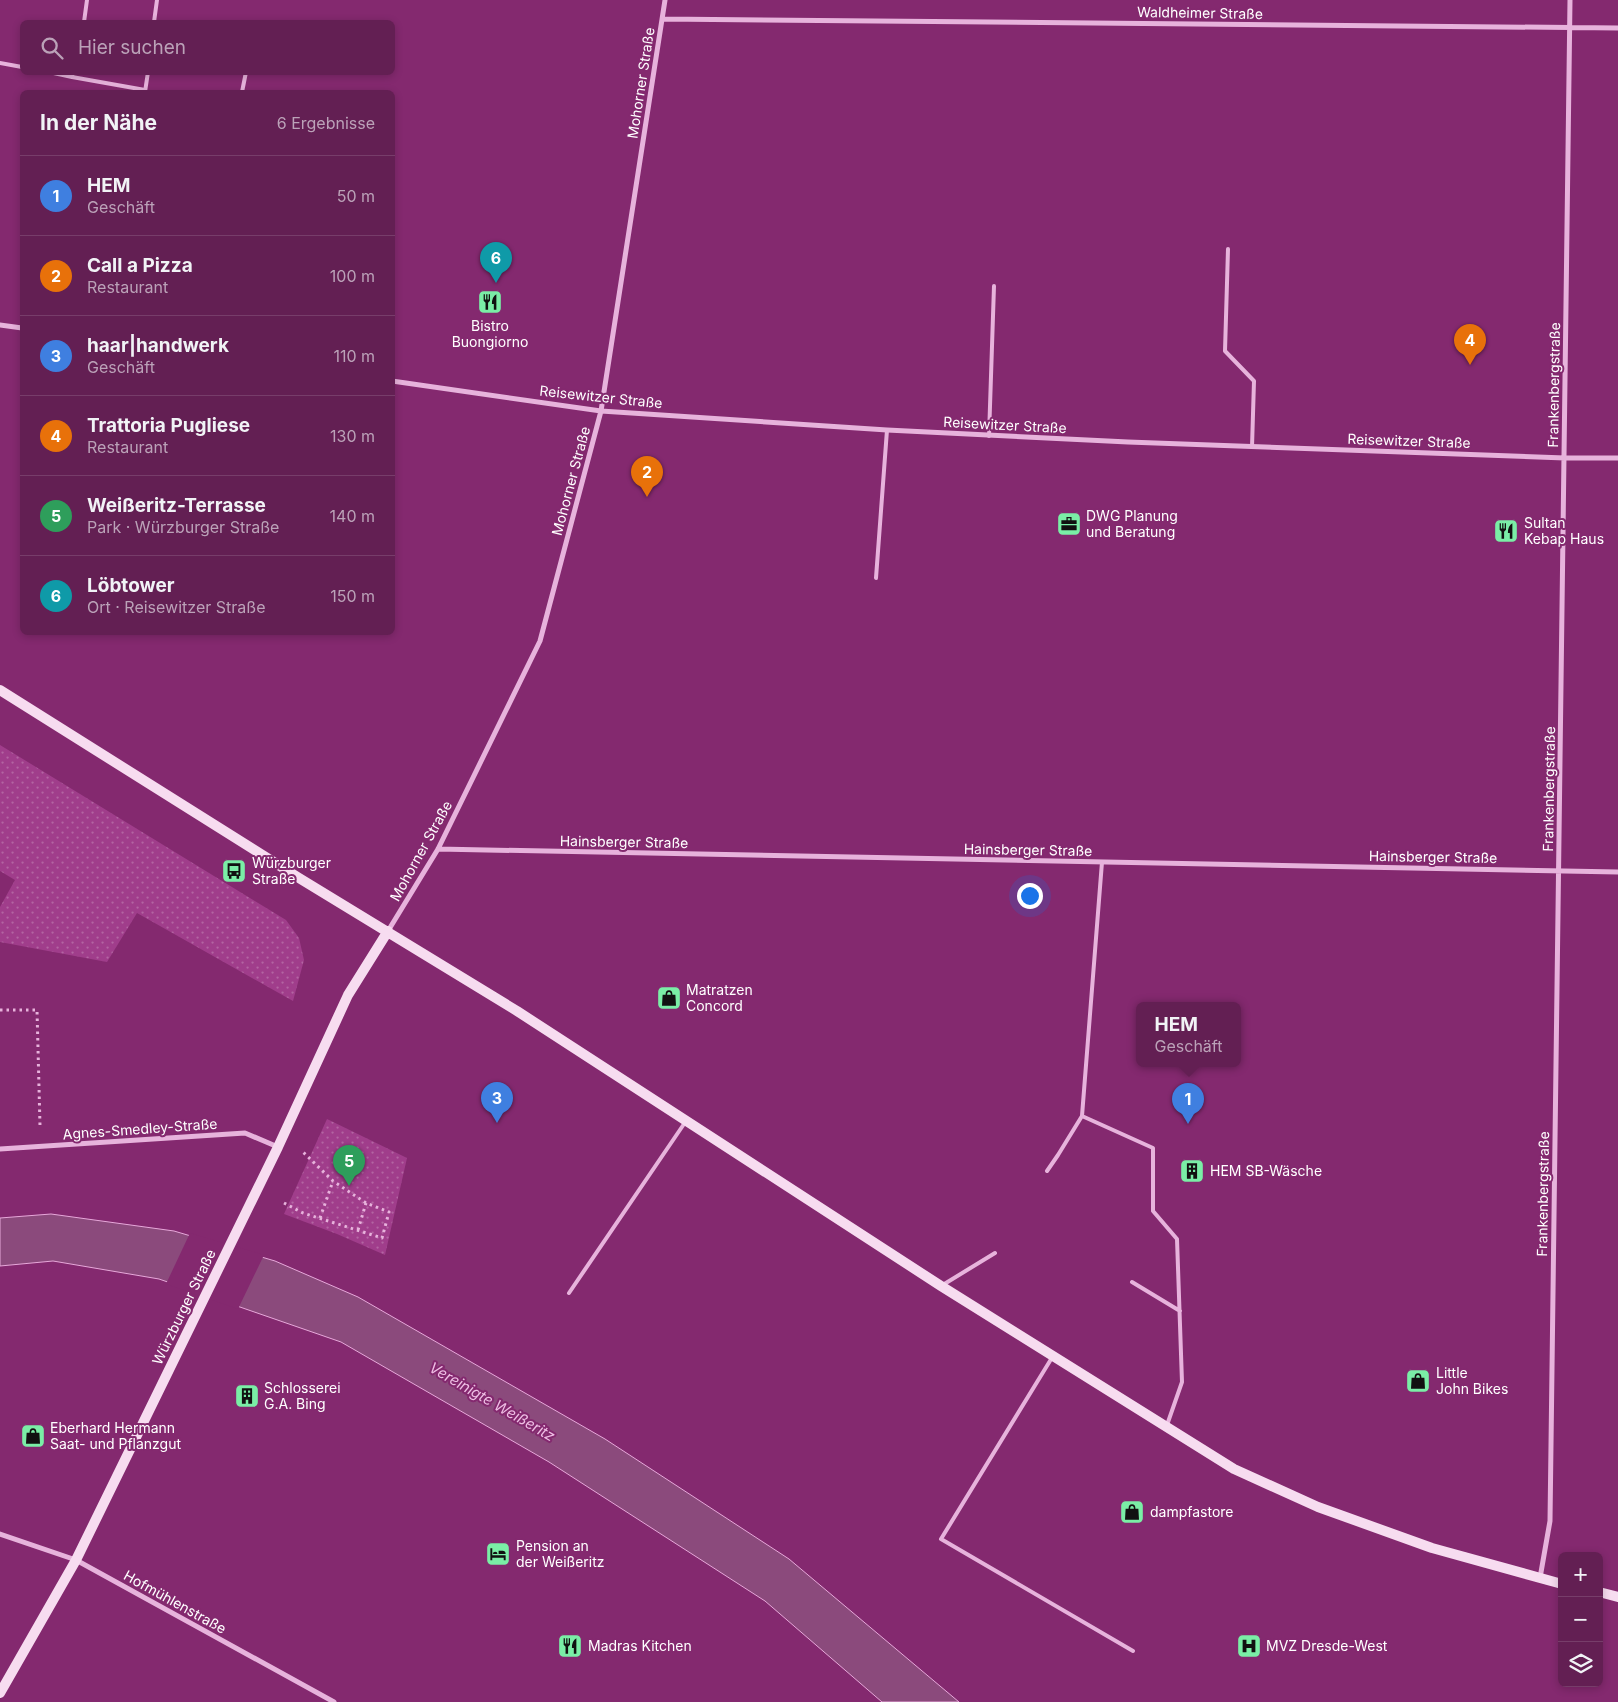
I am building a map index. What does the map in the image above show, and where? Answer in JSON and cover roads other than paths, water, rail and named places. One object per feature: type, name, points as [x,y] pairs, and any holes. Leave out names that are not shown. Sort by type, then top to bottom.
[{"type":"main road","points":[[0,690],[517,1011],[941,1286],[1234,1469],[1318,1508],[1432,1548],[1558,1583]]},
{"type":"main road","name":"Würzburger Straße","points":[[0,1693],[76,1560],[278,1147],[348,995],[388,931]]},
{"type":"main road","points":[[1603,1593],[1618,1597]]},
{"type":"street","name":"Mohorner Straße","points":[[388,931],[438,849],[540,641],[601,412],[665,0]]},
{"type":"street","name":"Frankenbergstraße","points":[[1540,1578],[1550,1521],[1570,0]]},
{"type":"street","name":"Waldheimer Straße","points":[[662,19],[1618,28]]},
{"type":"street","points":[[0,325],[20,328]]},
{"type":"street","name":"Reisewitzer Straße","points":[[395,381],[601,412],[887,430],[1252,447],[1565,458],[1618,458]]},
{"type":"street","name":"Hainsberger Straße","points":[[438,849],[1618,872]]},
{"type":"street","name":"Agnes-Smedley-Straße","points":[[0,1149],[245,1133],[278,1147]]},
{"type":"street","name":"Hofmühlenstraße","points":[[0,1534],[76,1560],[334,1702]]},
{"type":"lane","points":[[84,20],[87,0]]},
{"type":"lane","points":[[154,20],[157,0]]},
{"type":"lane","points":[[0,63],[20,67]]},
{"type":"lane","points":[[72,75],[140,90]]},
{"type":"lane","points":[[145,90],[148,75]]},
{"type":"lane","points":[[242,90],[245,75]]},
{"type":"lane","points":[[1228,249],[1225,351],[1254,382],[1252,447]]},
{"type":"lane","points":[[990,436],[994,286]]},
{"type":"lane","points":[[876,578],[887,430]]},
{"type":"lane","points":[[1047,1171],[1082,1116],[1102,862]]},
{"type":"lane","points":[[1082,1116],[1153,1148],[1153,1211],[1176,1239],[1180,1311],[1182,1382],[1166,1428]]},
{"type":"lane","points":[[569,1292],[686,1120]]},
{"type":"lane","points":[[941,1286],[995,1253]]},
{"type":"lane","points":[[1132,1282],[1180,1311]]},
{"type":"lane","points":[[1053,1356],[941,1539],[1133,1651]]},
{"type":"water","name":"Vereinigte Weißeritz","points":[[51,1214],[174,1231],[275,1261],[358,1297],[605,1439],[789,1559],[959,1702],[882,1702],[765,1601],[549,1462],[341,1342],[159,1279],[53,1261],[0,1266],[0,1218]]},
{"type":"place","name":"Löbtower","points":[[496,283]]},
{"type":"place","name":"Bistro Buongiorno","points":[[490,302]]},
{"type":"place","name":"Trattoria Pugliese","points":[[1470,365]]},
{"type":"place","name":"Call a Pizza","points":[[647,497]]},
{"type":"place","name":"DWG Planung und Beratung","points":[[1069,524]]},
{"type":"place","name":"Sultan Kebap Haus","points":[[1506,531]]},
{"type":"place","name":"Würzburger Straße","points":[[234,871]]},
{"type":"place","name":"Matratzen Concord","points":[[669,998]]},
{"type":"place","name":"haar|handwerk","points":[[497,1123]]},
{"type":"place","name":"HEM","points":[[1188,1124]]},
{"type":"place","name":"HEM SB-Wäsche","points":[[1192,1171]]},
{"type":"place","name":"Weißeritz-Terrasse","points":[[349,1186]]},
{"type":"place","name":"Little John Bikes","points":[[1418,1381]]},
{"type":"place","name":"Schlosserei G.A. Bing","points":[[247,1396]]},
{"type":"place","name":"Eberhard Hermann Saat- und Pflanzgut","points":[[33,1436]]},
{"type":"place","name":"dampfastore","points":[[1132,1512]]},
{"type":"place","name":"Pension an der Weißeritz","points":[[498,1554]]},
{"type":"place","name":"Madras Kitchen","points":[[570,1646]]},
{"type":"place","name":"MVZ Dresde-West","points":[[1249,1646]]}]
